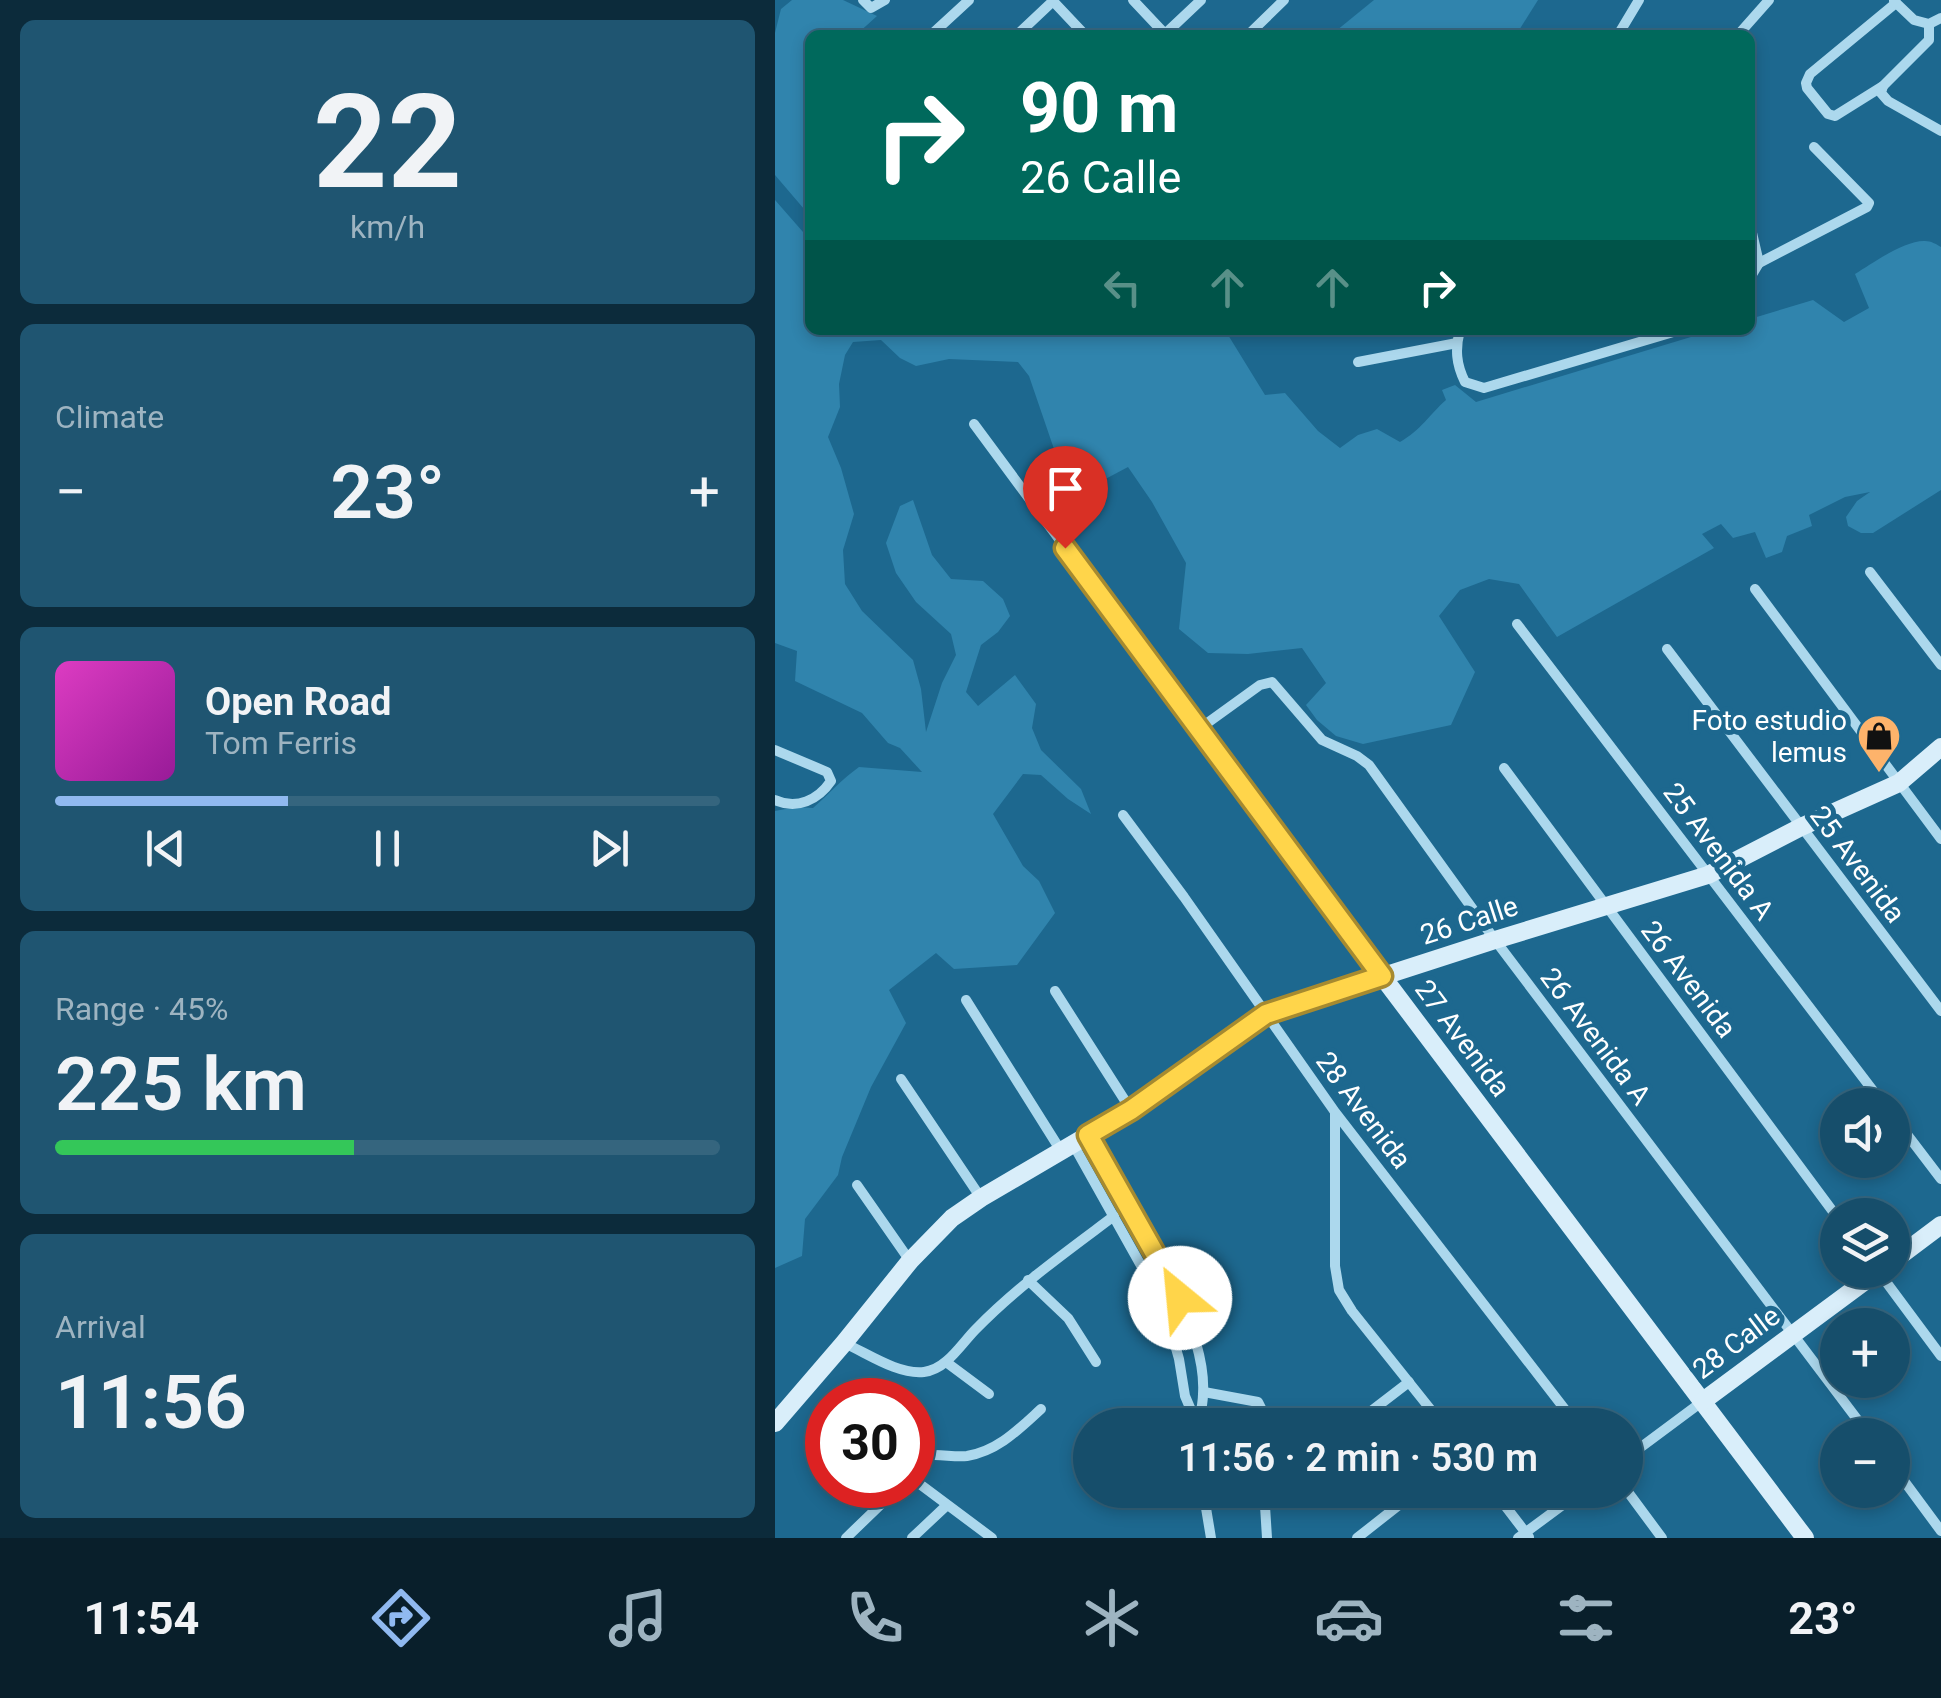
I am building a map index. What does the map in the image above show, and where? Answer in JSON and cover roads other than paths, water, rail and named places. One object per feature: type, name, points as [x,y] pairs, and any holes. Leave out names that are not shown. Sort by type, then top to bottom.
[{"type":"main road","name":"26 Calle","points":[[775,1423],[910,1261],[952,1218],[1131,1110],[1266,1014],[1709,875],[1899,782],[1941,747]]},
{"type":"main road","name":"27 Avenida","points":[[1382,976],[1805,1538]]},
{"type":"main road","points":[[1910,1248],[1941,1225]]},
{"type":"main road","name":"28 Calle","points":[[1703,1401],[1854,1288]]},
{"type":"street","points":[[867,4],[885,0]]},
{"type":"street","points":[[936,30],[969,0]]},
{"type":"street","points":[[1133,0],[1160,30]]},
{"type":"street","points":[[1169,30],[1201,0]]},
{"type":"street","points":[[1253,30],[1284,0]]},
{"type":"street","points":[[1621,30],[1639,0]]},
{"type":"street","points":[[1742,30],[1769,0]]},
{"type":"street","points":[[1022,30],[1052,1],[1080,30]]},
{"type":"street","points":[[1929,24],[1929,40],[1883,86],[1835,116],[1815,100],[1806,84],[1810,74],[1894,2],[1914,20],[1929,24],[1941,18]]},
{"type":"street","points":[[1929,40],[1941,46]]},
{"type":"street","points":[[1883,86],[1881,93],[1888,101],[1941,131]]},
{"type":"street","points":[[1755,270],[1759,263],[1869,203],[1814,146]]},
{"type":"street","points":[[1755,246],[1759,263]]},
{"type":"street","points":[[1459,335],[1458,367],[1465,382],[1484,388],[1663,335]]},
{"type":"street","points":[[1358,362],[1457,344]]},
{"type":"street","name":"27 Avenida","points":[[974,424],[1382,976]]},
{"type":"street","points":[[1870,572],[1941,665]]},
{"type":"street","points":[[1755,589],[1941,839]]},
{"type":"street","name":"25 Avenida A","points":[[1517,624],[1871,1088]]},
{"type":"street","name":"25 Avenida","points":[[1667,650],[1941,1010]]},
{"type":"street","name":"26 Avenida A","points":[[1199,729],[1260,685],[1272,682],[1322,740],[1369,766],[1495,940],[1856,1418]]},
{"type":"street","points":[[775,750],[827,772],[831,780],[811,801],[784,804],[775,800]]},
{"type":"street","name":"26 Avenida","points":[[1504,768],[1823,1198]]},
{"type":"street","name":"28 Avenida","points":[[1123,816],[1335,1112],[1564,1408]]},
{"type":"street","points":[[1055,991],[1131,1110]]},
{"type":"street","points":[[966,1000],[1074,1144],[1180,1298],[1197,1344],[1203,1392],[1200,1408]]},
{"type":"street","points":[[901,1080],[981,1198]]},
{"type":"street","points":[[1335,1112],[1335,1266],[1339,1290],[1430,1408]]},
{"type":"street","points":[[1910,1138],[1941,1179]]},
{"type":"street","points":[[1074,1144],[1168,1320],[1190,1408]]},
{"type":"street","points":[[857,1185],[910,1261]]},
{"type":"street","points":[[845,1343],[895,1366],[911,1371],[931,1370],[946,1362],[1028,1280],[1114,1216]]},
{"type":"street","points":[[1028,1280],[1068,1318],[1096,1362]]},
{"type":"street","points":[[1891,1288],[1941,1356]]},
{"type":"street","points":[[946,1362],[989,1394]]},
{"type":"street","points":[[1375,1408],[1409,1382]]},
{"type":"street","points":[[1203,1392],[1257,1402],[1260,1408]]},
{"type":"street","name":"28 Calle","points":[[1643,1446],[1703,1401]]},
{"type":"street","points":[[935,1455],[968,1456],[998,1446],[1041,1409]]},
{"type":"street","points":[[1910,1489],[1941,1531]]},
{"type":"street","points":[[935,1496],[991,1538]]},
{"type":"street","points":[[913,1538],[947,1506]]},
{"type":"street","points":[[847,1538],[878,1508]]},
{"type":"street","points":[[1206,1508],[1211,1538]]},
{"type":"street","points":[[1265,1508],[1267,1538]]},
{"type":"street","points":[[1357,1538],[1395,1508]]},
{"type":"street","points":[[1506,1508],[1525,1536],[1560,1508]]},
{"type":"street","points":[[1640,1508],[1662,1538]]},
{"type":"place","name":"Foto estudio lemus","points":[[1879,774]]}]
